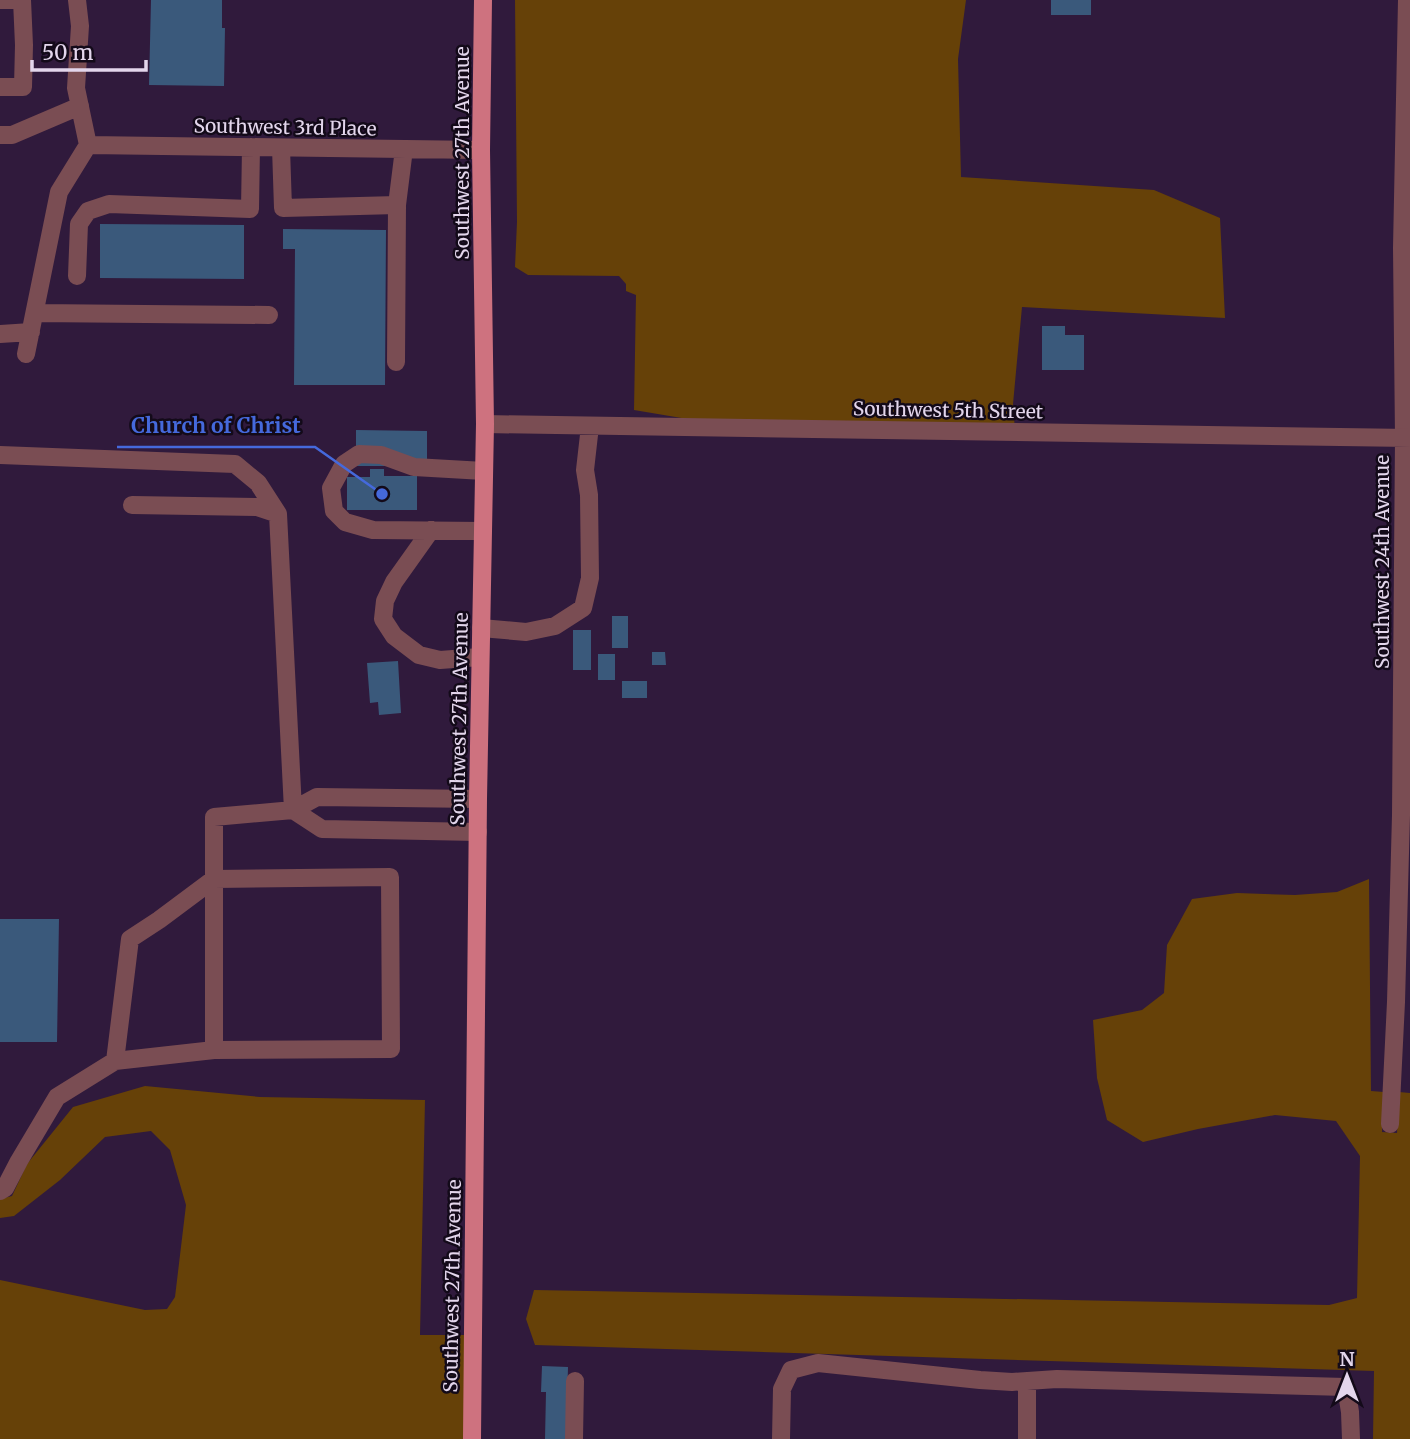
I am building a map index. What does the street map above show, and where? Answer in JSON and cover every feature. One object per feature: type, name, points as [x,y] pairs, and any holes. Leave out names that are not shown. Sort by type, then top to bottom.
[{"type":"main road","name":"Southwest 27th Avenue","points":[[472,1439],[478,799],[485,424],[481,150],[483,0]]},
{"type":"street","points":[[26,354],[59,192],[88,145],[76,88],[80,26],[77,0]]},
{"type":"street","name":"Southwest 24th Avenue","points":[[1390,1124],[1403,1002],[1407,0]]},
{"type":"street","points":[[0,1],[22,1],[24,45],[23,87],[0,87]]},
{"type":"street","points":[[0,135],[12,135],[80,106]]},
{"type":"street","name":"Southwest 3rd Place","points":[[88,145],[481,150]]},
{"type":"street","points":[[77,276],[79,224],[88,211],[109,204],[250,209],[251,147]]},
{"type":"street","points":[[281,148],[283,208],[397,205]]},
{"type":"street","points":[[396,362],[397,205],[404,149]]},
{"type":"street","points":[[35,313],[269,315]]},
{"type":"street","points":[[0,334],[31,332]]},
{"type":"street","name":"Southwest 5th Street","points":[[485,424],[1407,438]]},
{"type":"street","points":[[481,628],[526,632],[555,626],[583,608],[590,578],[589,495],[585,470],[590,426]]},
{"type":"street","points":[[483,531],[373,530],[345,522],[334,511],[331,488],[344,464],[359,454],[381,455],[414,467],[484,471]]},
{"type":"street","points":[[0,455],[235,464],[258,482],[278,514],[293,810]]},
{"type":"street","points":[[132,505],[257,507],[278,514]]},
{"type":"street","points":[[431,530],[394,582],[385,601],[383,619],[394,636],[419,655],[440,660],[480,657]]},
{"type":"street","points":[[214,1050],[214,817],[293,810],[317,797],[478,799]]},
{"type":"street","points":[[293,810],[322,829],[478,832]]},
{"type":"street","points":[[0,1191],[5,1188],[57,1097],[115,1061],[214,1050],[391,1049],[390,877],[214,879],[130,939],[115,1061]]},
{"type":"street","points":[[781,1439],[782,1389],[791,1370],[818,1363],[1012,1382],[1057,1379],[1346,1387],[1351,1439]]},
{"type":"street","points":[[574,1439],[575,1381]]},
{"type":"street","points":[[1027,1381],[1027,1439]]},
{"type":"shaded area","points":[[515,0],[966,0],[958,59],[961,177],[1154,190],[1220,218],[1225,318],[1022,307],[1013,404],[1015,431],[723,425],[634,410],[636,295],[626,291],[626,284],[619,276],[528,275],[515,267]]},
{"type":"shaded area","points":[[1369,879],[1371,1091],[1384,1092],[1382,1132],[1397,1133],[1399,1092],[1410,1093],[1410,1439],[1373,1439],[1374,1371],[535,1345],[526,1319],[534,1290],[1329,1305],[1357,1298],[1360,1156],[1336,1121],[1275,1115],[1143,1142],[1107,1120],[1097,1078],[1093,1020],[1142,1010],[1164,993],[1167,945],[1192,899],[1237,893],[1295,895],[1337,892]]},
{"type":"shaded area","points":[[145,1086],[260,1097],[425,1100],[420,1335],[465,1335],[464,1439],[0,1439],[0,1280],[145,1310],[167,1309],[175,1297],[186,1205],[170,1150],[151,1131],[105,1137],[60,1180],[14,1216],[0,1218],[0,1199],[12,1196],[27,1164],[73,1107]]},
{"type":"building","points":[[151,0],[222,0],[222,28],[225,28],[224,86],[149,85]]},
{"type":"building","points":[[1051,0],[1091,0],[1091,15],[1051,15]]},
{"type":"building","points":[[100,224],[244,225],[244,279],[100,278]]},
{"type":"building","points":[[283,229],[386,230],[385,385],[294,385],[295,249],[283,249]]},
{"type":"building","points":[[1042,326],[1065,326],[1065,335],[1084,335],[1084,370],[1042,370]]},
{"type":"building","points":[[356,430],[427,431],[427,466],[356,466]]},
{"type":"building","points":[[370,469],[384,469],[384,476],[417,476],[417,510],[347,510],[347,477],[370,477]]},
{"type":"building","points":[[612,616],[628,616],[628,648],[612,648]]},
{"type":"building","points":[[573,630],[591,630],[591,670],[573,670]]},
{"type":"building","points":[[652,652],[665,652],[666,665],[652,665]]},
{"type":"building","points":[[598,654],[615,654],[615,680],[598,680]]},
{"type":"building","points":[[398,661],[401,713],[379,715],[378,702],[370,703],[367,663]]},
{"type":"building","points":[[622,681],[647,681],[647,698],[622,698]]},
{"type":"building","points":[[0,919],[59,919],[57,1042],[0,1042]]},
{"type":"building","points":[[542,1366],[568,1367],[566,1439],[545,1439],[546,1392],[541,1392]]},
{"type":"place","name":"Church of Christ","points":[[382,494]]}]
